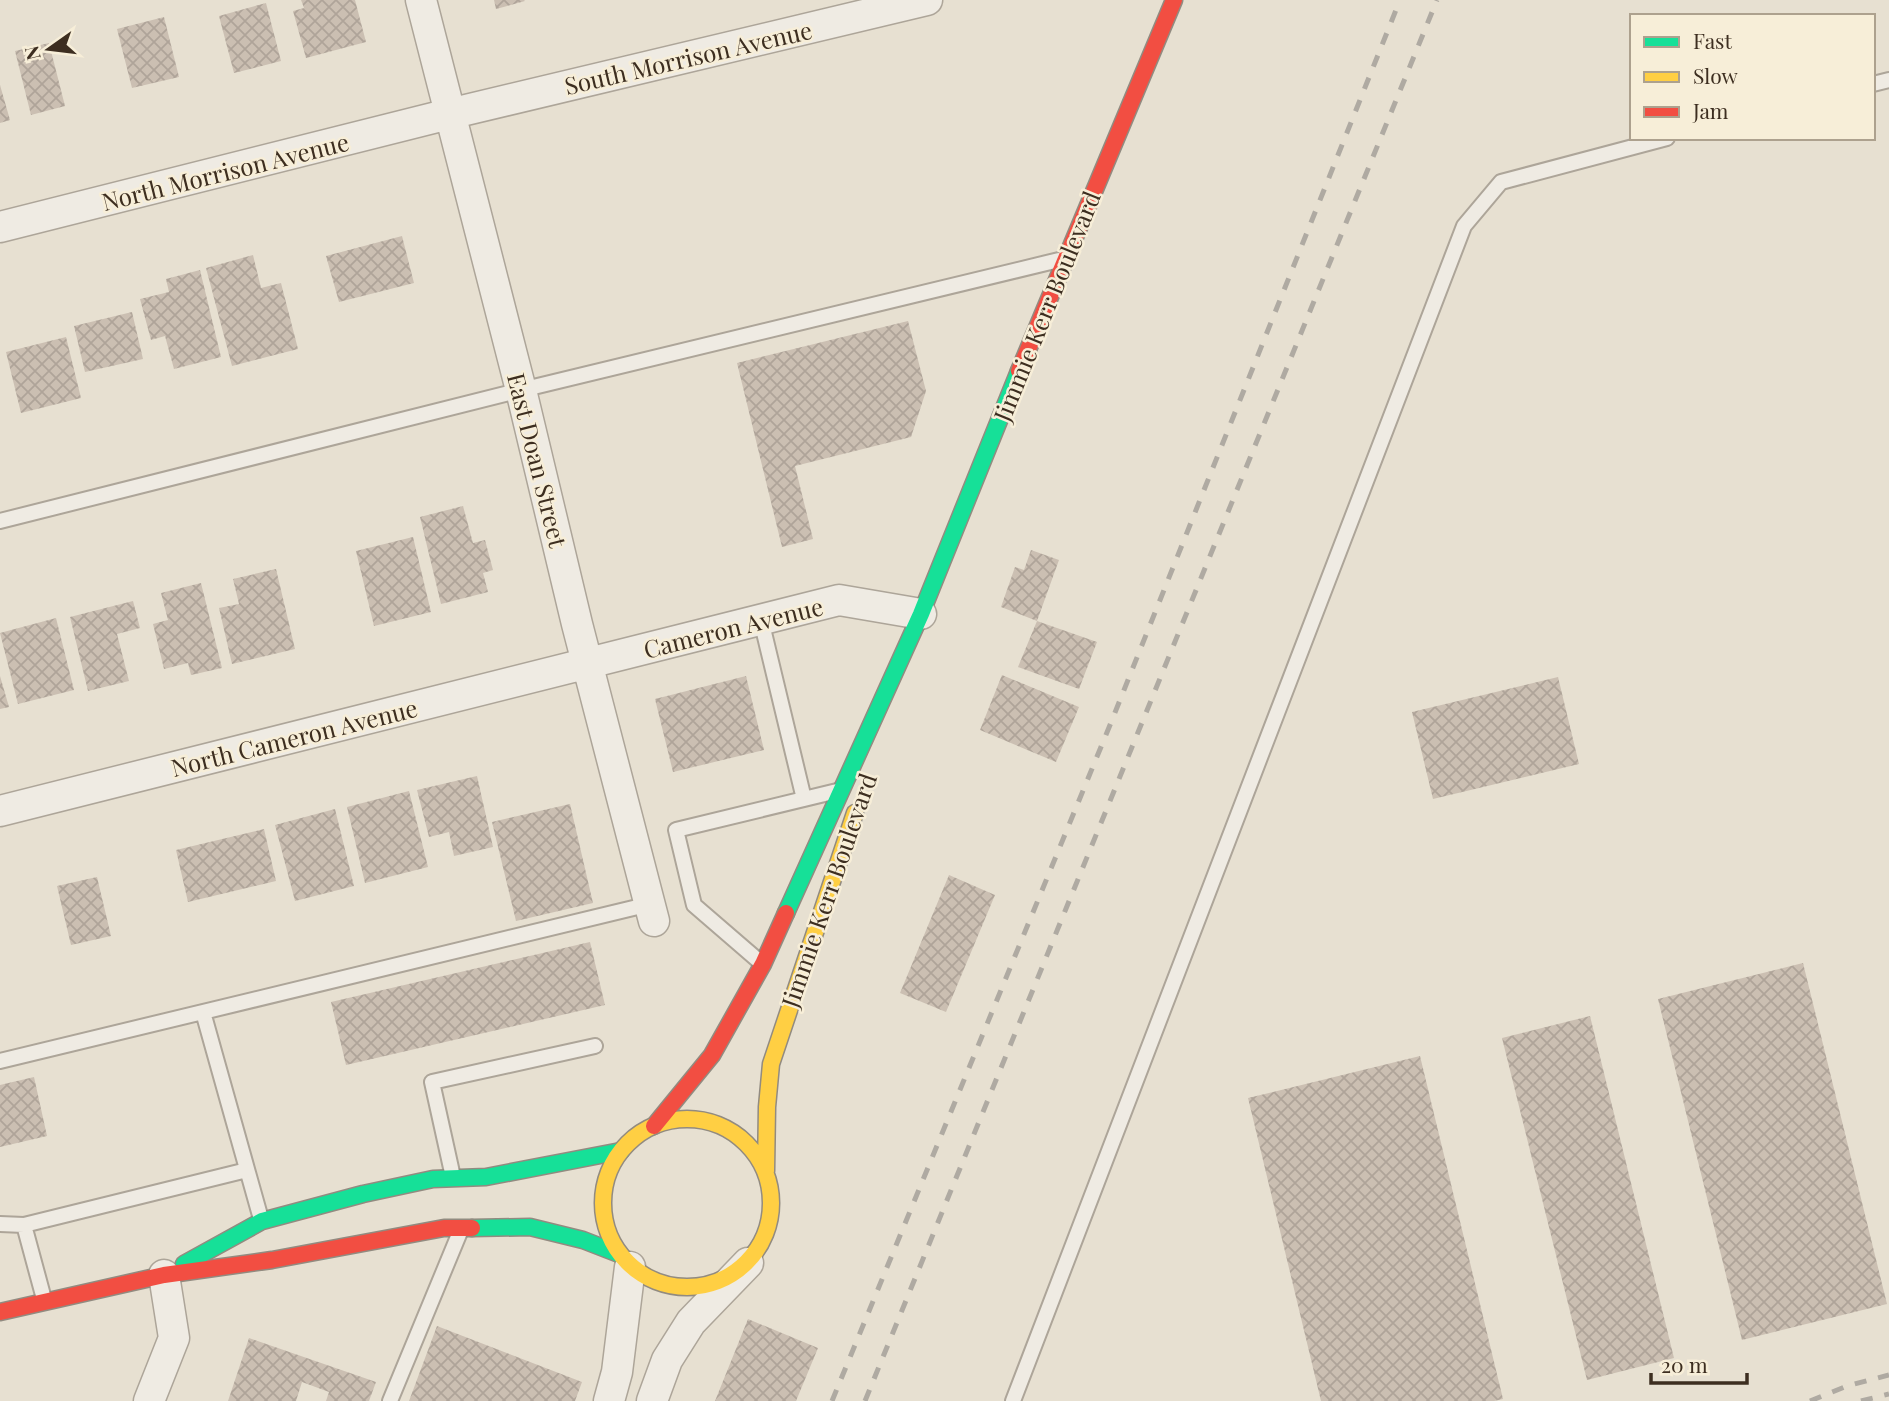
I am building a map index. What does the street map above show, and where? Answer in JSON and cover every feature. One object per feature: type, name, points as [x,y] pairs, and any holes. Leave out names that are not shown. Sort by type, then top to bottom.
[{"type":"main road","name":"Jimmie Kerr Boulevard","points":[[654,1126],[712,1055],[763,964],[921,614],[1064,259],[1174,0]]},
{"type":"main road","name":"Jimmie Kerr Boulevard","points":[[869,771],[921,614]]},
{"type":"main road","name":"Jimmie Kerr Boulevard","points":[[765,1171],[771,1064],[860,797]]},
{"type":"main road","points":[[0,1312],[164,1275],[272,1260],[462,1227],[530,1227],[583,1240],[664,1284],[686,1287],[709,1285],[730,1276],[748,1262],[762,1243],[770,1220],[771,1195],[765,1171],[754,1152],[738,1136],[719,1125],[698,1119],[675,1120],[654,1126],[636,1137],[621,1152],[611,1168],[605,1187],[607,1226],[625,1261]]},
{"type":"main road","points":[[164,1275],[262,1221],[363,1194],[433,1180],[486,1177],[621,1152]]},
{"type":"street","name":"East Doan Street","points":[[421,0],[652,913]]},
{"type":"street","name":"South Morrison Avenue","points":[[449,114],[927,0]]},
{"type":"street","name":"North Morrison Avenue","points":[[0,227],[449,114]]},
{"type":"street","name":"Cameron Avenue","points":[[588,664],[839,600],[921,614]]},
{"type":"street","name":"North Cameron Avenue","points":[[0,811],[588,664]]},
{"type":"street","points":[[609,1401],[617,1372],[625,1261]]},
{"type":"street","points":[[652,1401],[667,1360],[691,1322],[748,1262]]},
{"type":"street","points":[[149,1401],[174,1338],[164,1275]]},
{"type":"lane","points":[[1013,1401],[1464,226],[1501,182],[1659,140]]},
{"type":"lane","points":[[0,522],[521,390],[1064,259]]},
{"type":"lane","points":[[761,620],[804,799]]},
{"type":"lane","points":[[763,964],[694,905],[676,830],[841,790]]},
{"type":"lane","points":[[0,1061],[203,1012],[652,913]]},
{"type":"lane","points":[[203,1012],[262,1221]]},
{"type":"lane","points":[[453,1178],[432,1082],[595,1046]]},
{"type":"lane","points":[[0,1224],[24,1226],[247,1170]]},
{"type":"lane","points":[[24,1226],[45,1302]]},
{"type":"lane","points":[[390,1401],[462,1227]]},
{"type":"building","points":[[301,0],[355,0],[366,42],[306,58],[293,11],[304,8]]},
{"type":"building","points":[[494,0],[524,0],[525,1],[496,9]]},
{"type":"building","points":[[266,3],[281,61],[234,73],[219,16]]},
{"type":"building","points":[[164,17],[179,77],[132,88],[117,29]]},
{"type":"building","points":[[49,43],[65,106],[31,115],[15,51]]},
{"type":"building","points":[[0,85],[10,120],[0,123]]},
{"type":"building","points":[[402,236],[414,283],[339,302],[326,256]]},
{"type":"building","points":[[253,255],[261,288],[281,283],[298,349],[232,366],[206,268]]},
{"type":"building","points":[[200,270],[221,357],[174,369],[165,336],[151,340],[140,299],[169,292],[166,279]]},
{"type":"building","points":[[132,312],[143,359],[85,372],[74,326]]},
{"type":"building","points":[[908,321],[926,391],[911,437],[795,466],[813,539],[782,547],[737,363]]},
{"type":"building","points":[[66,337],[81,398],[21,413],[6,352]]},
{"type":"building","points":[[463,506],[473,543],[485,540],[493,570],[483,573],[488,592],[441,604],[420,517]]},
{"type":"building","points":[[413,537],[431,612],[374,626],[356,551]]},
{"type":"building","points":[[1031,550],[1059,560],[1037,621],[1001,607],[1015,567],[1024,570]]},
{"type":"building","points":[[276,569],[295,649],[232,664],[219,608],[239,604],[233,579]]},
{"type":"building","points":[[201,583],[222,668],[191,675],[188,663],[164,669],[153,624],[168,620],[161,593]]},
{"type":"building","points":[[133,601],[140,628],[117,634],[129,681],[88,691],[70,617]]},
{"type":"building","points":[[56,618],[74,690],[18,704],[0,633]]},
{"type":"building","points":[[1037,621],[1097,642],[1079,689],[1018,667]]},
{"type":"building","points":[[1002,675],[1079,707],[1056,762],[980,730]]},
{"type":"building","points":[[0,676],[9,707],[0,709]]},
{"type":"building","points":[[746,676],[764,750],[673,772],[655,699]]},
{"type":"building","points":[[1558,677],[1579,764],[1433,799],[1412,712]]},
{"type":"building","points":[[477,776],[493,847],[454,856],[449,832],[429,837],[417,790]]},
{"type":"building","points":[[409,791],[428,867],[365,883],[347,807]]},
{"type":"building","points":[[570,804],[593,903],[516,921],[492,822]]},
{"type":"building","points":[[335,809],[354,886],[295,901],[275,825]]},
{"type":"building","points":[[264,829],[276,881],[188,902],[176,850]]},
{"type":"building","points":[[949,875],[995,895],[946,1012],[900,993]]},
{"type":"building","points":[[97,877],[111,936],[71,945],[57,886]]},
{"type":"building","points":[[590,942],[605,1005],[346,1065],[331,1002]]},
{"type":"building","points":[[1803,963],[1887,1304],[1742,1340],[1658,999]]},
{"type":"building","points":[[1590,1016],[1674,1358],[1587,1380],[1502,1038]]},
{"type":"building","points":[[1420,1056],[1503,1399],[1321,1401],[1248,1098]]},
{"type":"building","points":[[34,1077],[47,1136],[0,1147],[0,1085]]},
{"type":"building","points":[[748,1319],[818,1348],[796,1401],[715,1401]]},
{"type":"building","points":[[437,1326],[582,1382],[575,1401],[409,1401]]},
{"type":"building","points":[[249,1338],[376,1382],[369,1401],[326,1401],[329,1392],[302,1382],[296,1401],[228,1401]]},
{"type":"railway","points":[[832,1401],[1110,725],[1400,0]]},
{"type":"railway","points":[[865,1401],[1437,0]]},
{"type":"railway","points":[[1810,1401],[1847,1386],[1889,1375]]},
{"type":"railway","points":[[1861,1401],[1889,1394]]},
{"type":"traffic: fast","points":[[786,913],[921,614],[1019,371]]},
{"type":"traffic: fast","points":[[184,1264],[262,1221],[363,1194],[433,1179],[486,1177],[621,1151]]},
{"type":"traffic: fast","points":[[472,1228],[530,1227],[583,1240],[619,1254]]},
{"type":"traffic: slow","points":[[766,1171],[771,1064],[855,813]]},
{"type":"traffic: slow","points":[[687,1119],[719,1126],[734,1133],[746,1144],[757,1156],[764,1171],[771,1203],[764,1235],[757,1250],[746,1262],[734,1273],[719,1280],[687,1287],[655,1280],[640,1273],[628,1262],[617,1250],[610,1235],[603,1203],[610,1171],[617,1156],[628,1144],[640,1133],[655,1126],[687,1119]]},
{"type":"traffic: jam","points":[[1019,371],[1174,0]]},
{"type":"traffic: jam","points":[[654,1126],[712,1055],[763,964],[786,913]]},
{"type":"traffic: jam","points":[[0,1312],[164,1275],[272,1260],[444,1228],[472,1228]]}]
